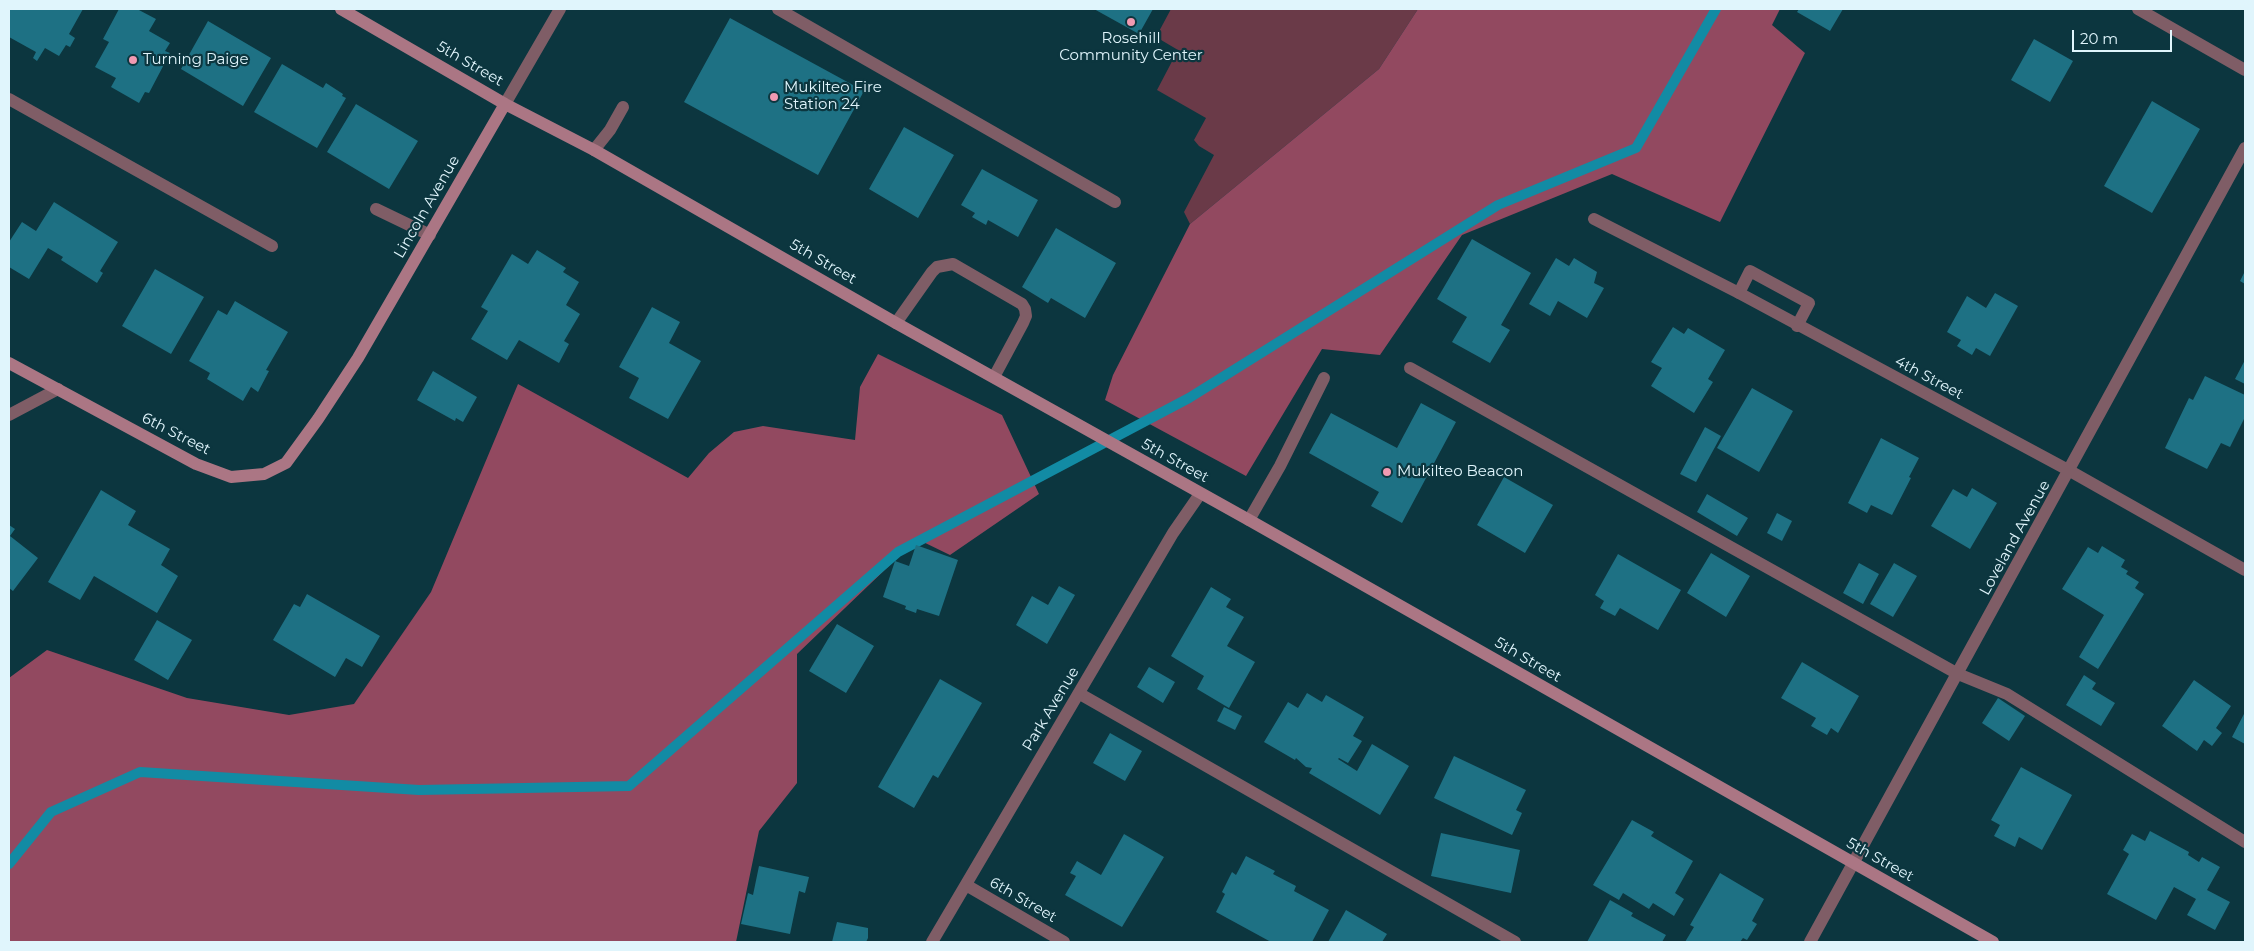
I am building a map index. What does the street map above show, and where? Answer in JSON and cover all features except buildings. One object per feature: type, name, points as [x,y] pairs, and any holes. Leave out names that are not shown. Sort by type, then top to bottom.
[{"type":"main road","name":"5th Street","points":[[342,9],[506,104],[594,150],[896,323],[1249,520],[1993,942]]},
{"type":"main road","name":"Lincoln Avenue","points":[[318,419],[358,358],[506,104]]},
{"type":"main road","name":"6th Street","points":[[9,363],[196,464],[231,477],[264,474],[286,463],[318,419]]},
{"type":"street","name":"Lincoln Avenue","points":[[506,104],[560,9]]},
{"type":"street","points":[[778,9],[1115,202]]},
{"type":"street","points":[[2138,9],[2245,70]]},
{"type":"street","points":[[9,99],[272,246]]},
{"type":"street","points":[[594,150],[610,130],[623,107]]},
{"type":"street","name":"Loveland Avenue","points":[[1810,942],[2070,471],[2245,148]]},
{"type":"street","points":[[376,209],[430,235]]},
{"type":"street","name":"4th Street","points":[[1594,219],[1739,293],[1797,326],[2070,471],[2245,570]]},
{"type":"street","points":[[896,323],[932,272],[937,267],[953,264],[1022,304],[1025,309],[1026,316],[1023,323],[994,377]]},
{"type":"street","points":[[1739,293],[1750,271],[1809,303],[1797,326]]},
{"type":"street","points":[[1410,368],[1958,674],[2007,694],[2245,842]]},
{"type":"street","points":[[1249,520],[1280,466],[1324,378]]},
{"type":"street","points":[[9,415],[58,389]]},
{"type":"street","name":"Park Avenue","points":[[932,942],[1080,694],[1173,533],[1200,494]]},
{"type":"street","points":[[1080,694],[1515,942]]},
{"type":"street","name":"6th Street","points":[[966,886],[1064,942]]},
{"type":"shaded area","points":[[1171,9],[1418,9],[1379,69],[1190,224],[1184,212],[1214,155],[1199,146],[1194,140],[1206,118],[1157,90],[1178,50],[1156,37]]},
{"type":"shaded area","points":[[1418,9],[1780,9],[1772,25],[1805,53],[1720,222],[1612,174],[1462,235],[1380,355],[1322,349],[1246,476],[1105,400],[1113,375],[1190,224],[1379,69]]},
{"type":"shaded area","points":[[878,354],[1002,415],[1039,494],[950,555],[917,539],[797,654],[797,783],[759,831],[736,942],[9,942],[9,678],[47,650],[187,698],[289,715],[354,704],[431,592],[518,384],[688,478],[709,453],[734,432],[763,426],[855,440],[860,387]]},
{"type":"waterway","points":[[9,864],[51,812],[140,772],[419,790],[629,786],[898,552],[1189,398],[1498,205],[1636,148],[1716,9]]},
{"type":"place","name":"Rosehill Community Center","points":[[1131,22]]},
{"type":"place","name":"Turning Paige","points":[[133,60]]},
{"type":"place","name":"Mukilteo Fire Station 24","points":[[774,97]]},
{"type":"place","name":"Mukilteo Beacon","points":[[1387,472]]}]
